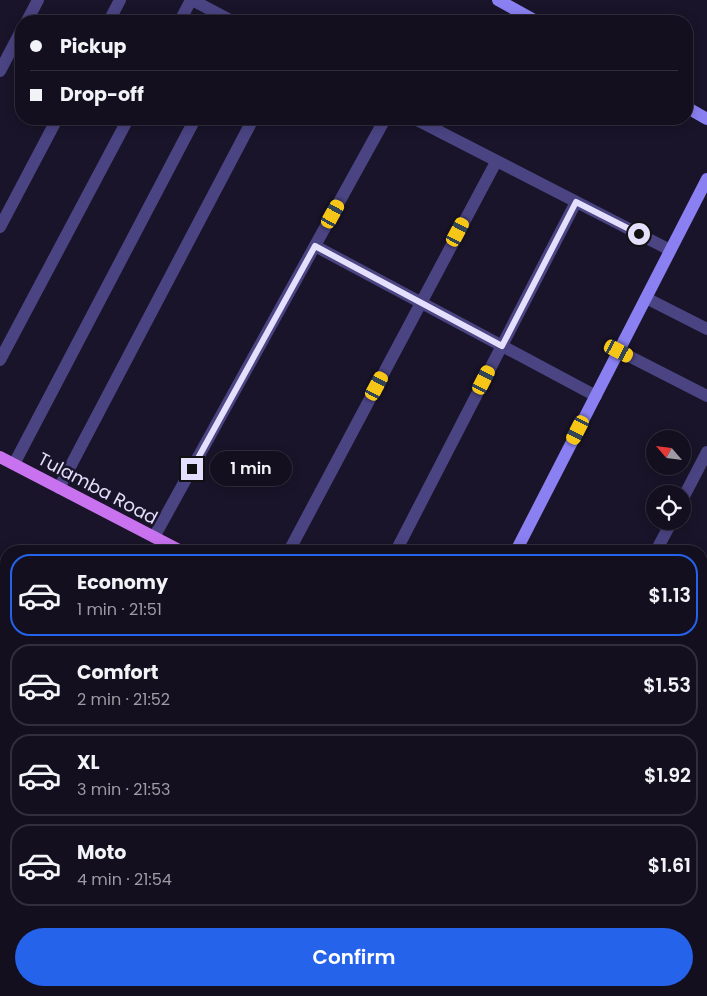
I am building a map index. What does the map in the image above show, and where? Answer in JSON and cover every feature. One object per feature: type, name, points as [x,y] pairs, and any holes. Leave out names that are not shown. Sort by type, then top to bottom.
[{"type":"main road","name":"Tulamba Road","points":[[0,457],[169,545]]},
{"type":"street","points":[[30,15],[38,0]]},
{"type":"street","points":[[112,15],[120,0]]},
{"type":"street","points":[[183,15],[191,0],[220,15]]},
{"type":"street","points":[[498,0],[525,15]]},
{"type":"street","points":[[0,71],[15,42]]},
{"type":"street","points":[[693,111],[707,119]]},
{"type":"street","points":[[0,227],[54,125]]},
{"type":"street","points":[[0,360],[125,125]]},
{"type":"street","points":[[14,464],[193,125]]},
{"type":"street","points":[[59,488],[250,125]]},
{"type":"street","points":[[154,538],[383,125]]},
{"type":"street","points":[[426,125],[670,250]]},
{"type":"street","points":[[292,545],[496,162]]},
{"type":"street","points":[[519,545],[707,179]]},
{"type":"street","points":[[399,545],[576,202]]},
{"type":"street","points":[[315,246],[596,396]]},
{"type":"street","points":[[646,298],[707,329]]},
{"type":"street","points":[[619,351],[707,396]]},
{"type":"street","points":[[690,485],[707,452]]},
{"type":"street","points":[[659,545],[667,530]]},
{"type":"route","points":[[192,469],[315,246],[502,346],[576,202],[639,234]]}]
